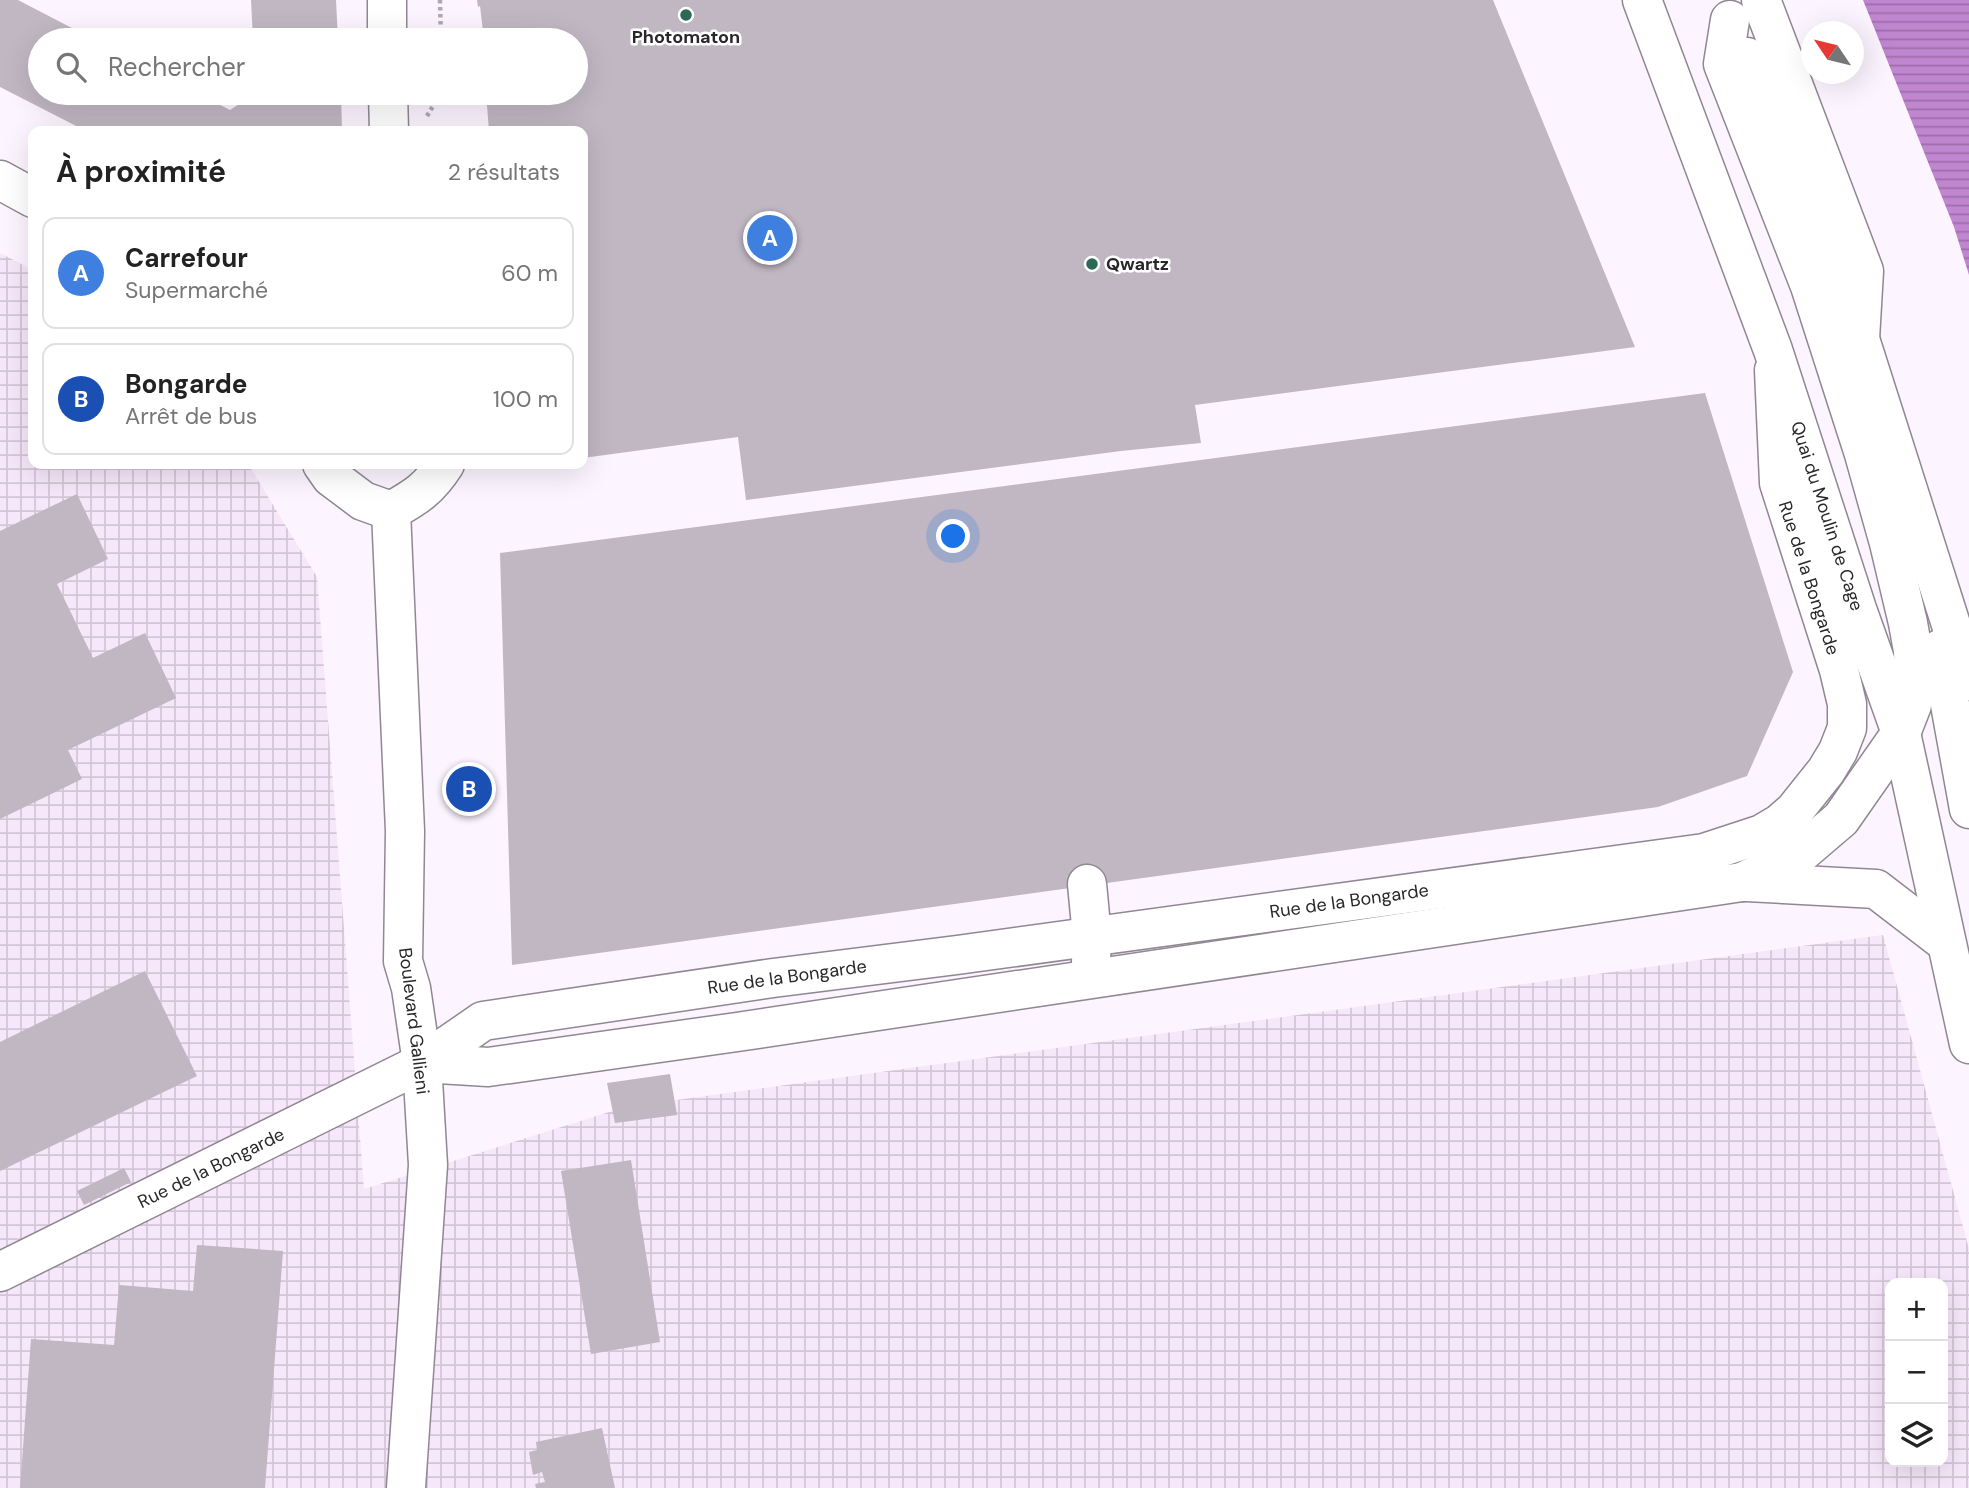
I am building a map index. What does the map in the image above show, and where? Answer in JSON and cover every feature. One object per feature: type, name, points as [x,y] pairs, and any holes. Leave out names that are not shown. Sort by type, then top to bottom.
[{"type":"main road","points":[[387,0],[387,28]]},
{"type":"main road","name":"Quai du Moulin de Cage","points":[[1642,0],[1773,350],[1900,733],[1969,1044]]},
{"type":"main road","points":[[1737,7],[1811,200],[1860,339],[1969,681]]},
{"type":"main road","points":[[1737,7],[1723,64],[1810,286],[1864,454],[1889,543],[1913,651],[1914,677],[1912,705],[1900,733],[1841,819],[1800,854],[1742,882]]},
{"type":"main road","points":[[388,105],[389,126]]},
{"type":"main road","points":[[0,180],[28,195]]},
{"type":"main road","name":"Rue de la Bongarde","points":[[0,1272],[422,1063],[483,1021],[773,978],[1704,853],[1762,834],[1794,811],[1826,771],[1847,728],[1847,704],[1839,670],[1779,483],[1773,350]]},
{"type":"main road","points":[[325,469],[331,477],[363,501],[391,511],[418,496],[442,469]]},
{"type":"main road","points":[[1903,476],[1949,690],[1969,809]]},
{"type":"main road","name":"Boulevard Gallieni","points":[[391,511],[405,831],[403,961],[411,988],[422,1063],[428,1165],[406,1488]]},
{"type":"main road","points":[[1742,882],[1876,889],[1945,942]]},
{"type":"main road","name":"Rue de la Bongarde","points":[[422,1063],[488,1067],[1742,882]]},
{"type":"main road","points":[[1087,884],[1092,936],[1091,978]]},
{"type":"path","points":[[440,0],[441,28]]},
{"type":"shaded area","points":[[1863,0],[1969,0],[1969,275],[1954,227]]},
{"type":"shaded area","points":[[0,253],[28,267],[28,469],[251,469],[317,577],[364,1189],[625,1107],[1883,935],[1969,1249],[1969,1488],[0,1488]]},
{"type":"building","points":[[0,0],[18,0],[72,28],[28,28],[28,101],[0,87]]},
{"type":"building","points":[[251,0],[336,0],[337,28],[252,28]]},
{"type":"building","name":"Qwartz","points":[[477,0],[1493,0],[1635,347],[1195,405],[1201,443],[746,500],[738,437],[588,457],[588,126],[489,126],[487,105],[588,105],[588,28],[483,28],[480,6],[478,7]]},
{"type":"building","points":[[35,105],[220,105],[230,110],[238,105],[341,105],[342,126],[76,126]]},
{"type":"building","points":[[1705,393],[1793,672],[1747,776],[1658,807],[512,965],[500,553]]},
{"type":"building","points":[[77,494],[108,559],[57,584],[93,658],[145,633],[176,698],[68,750],[82,779],[0,819],[0,531]]},
{"type":"building","points":[[145,971],[197,1076],[0,1171],[0,1042]]},
{"type":"building","points":[[670,1074],[677,1115],[615,1123],[607,1083]]},
{"type":"building","points":[[631,1160],[660,1342],[591,1354],[561,1171]]},
{"type":"building","points":[[124,1168],[131,1182],[84,1205],[77,1191]]},
{"type":"building","points":[[197,1245],[283,1251],[265,1488],[20,1488],[31,1339],[114,1345],[119,1285],[193,1291]]},
{"type":"building","points":[[602,1428],[615,1488],[536,1488],[535,1484],[545,1482],[542,1472],[533,1475],[529,1452],[537,1450],[536,1442]]},
{"type":"place","name":"Photomaton","points":[[686,15]]},
{"type":"place","name":"Carrefour","points":[[770,238]]},
{"type":"place","name":"Qwartz","points":[[1092,264]]},
{"type":"place","name":"Bongarde","points":[[469,789]]}]
